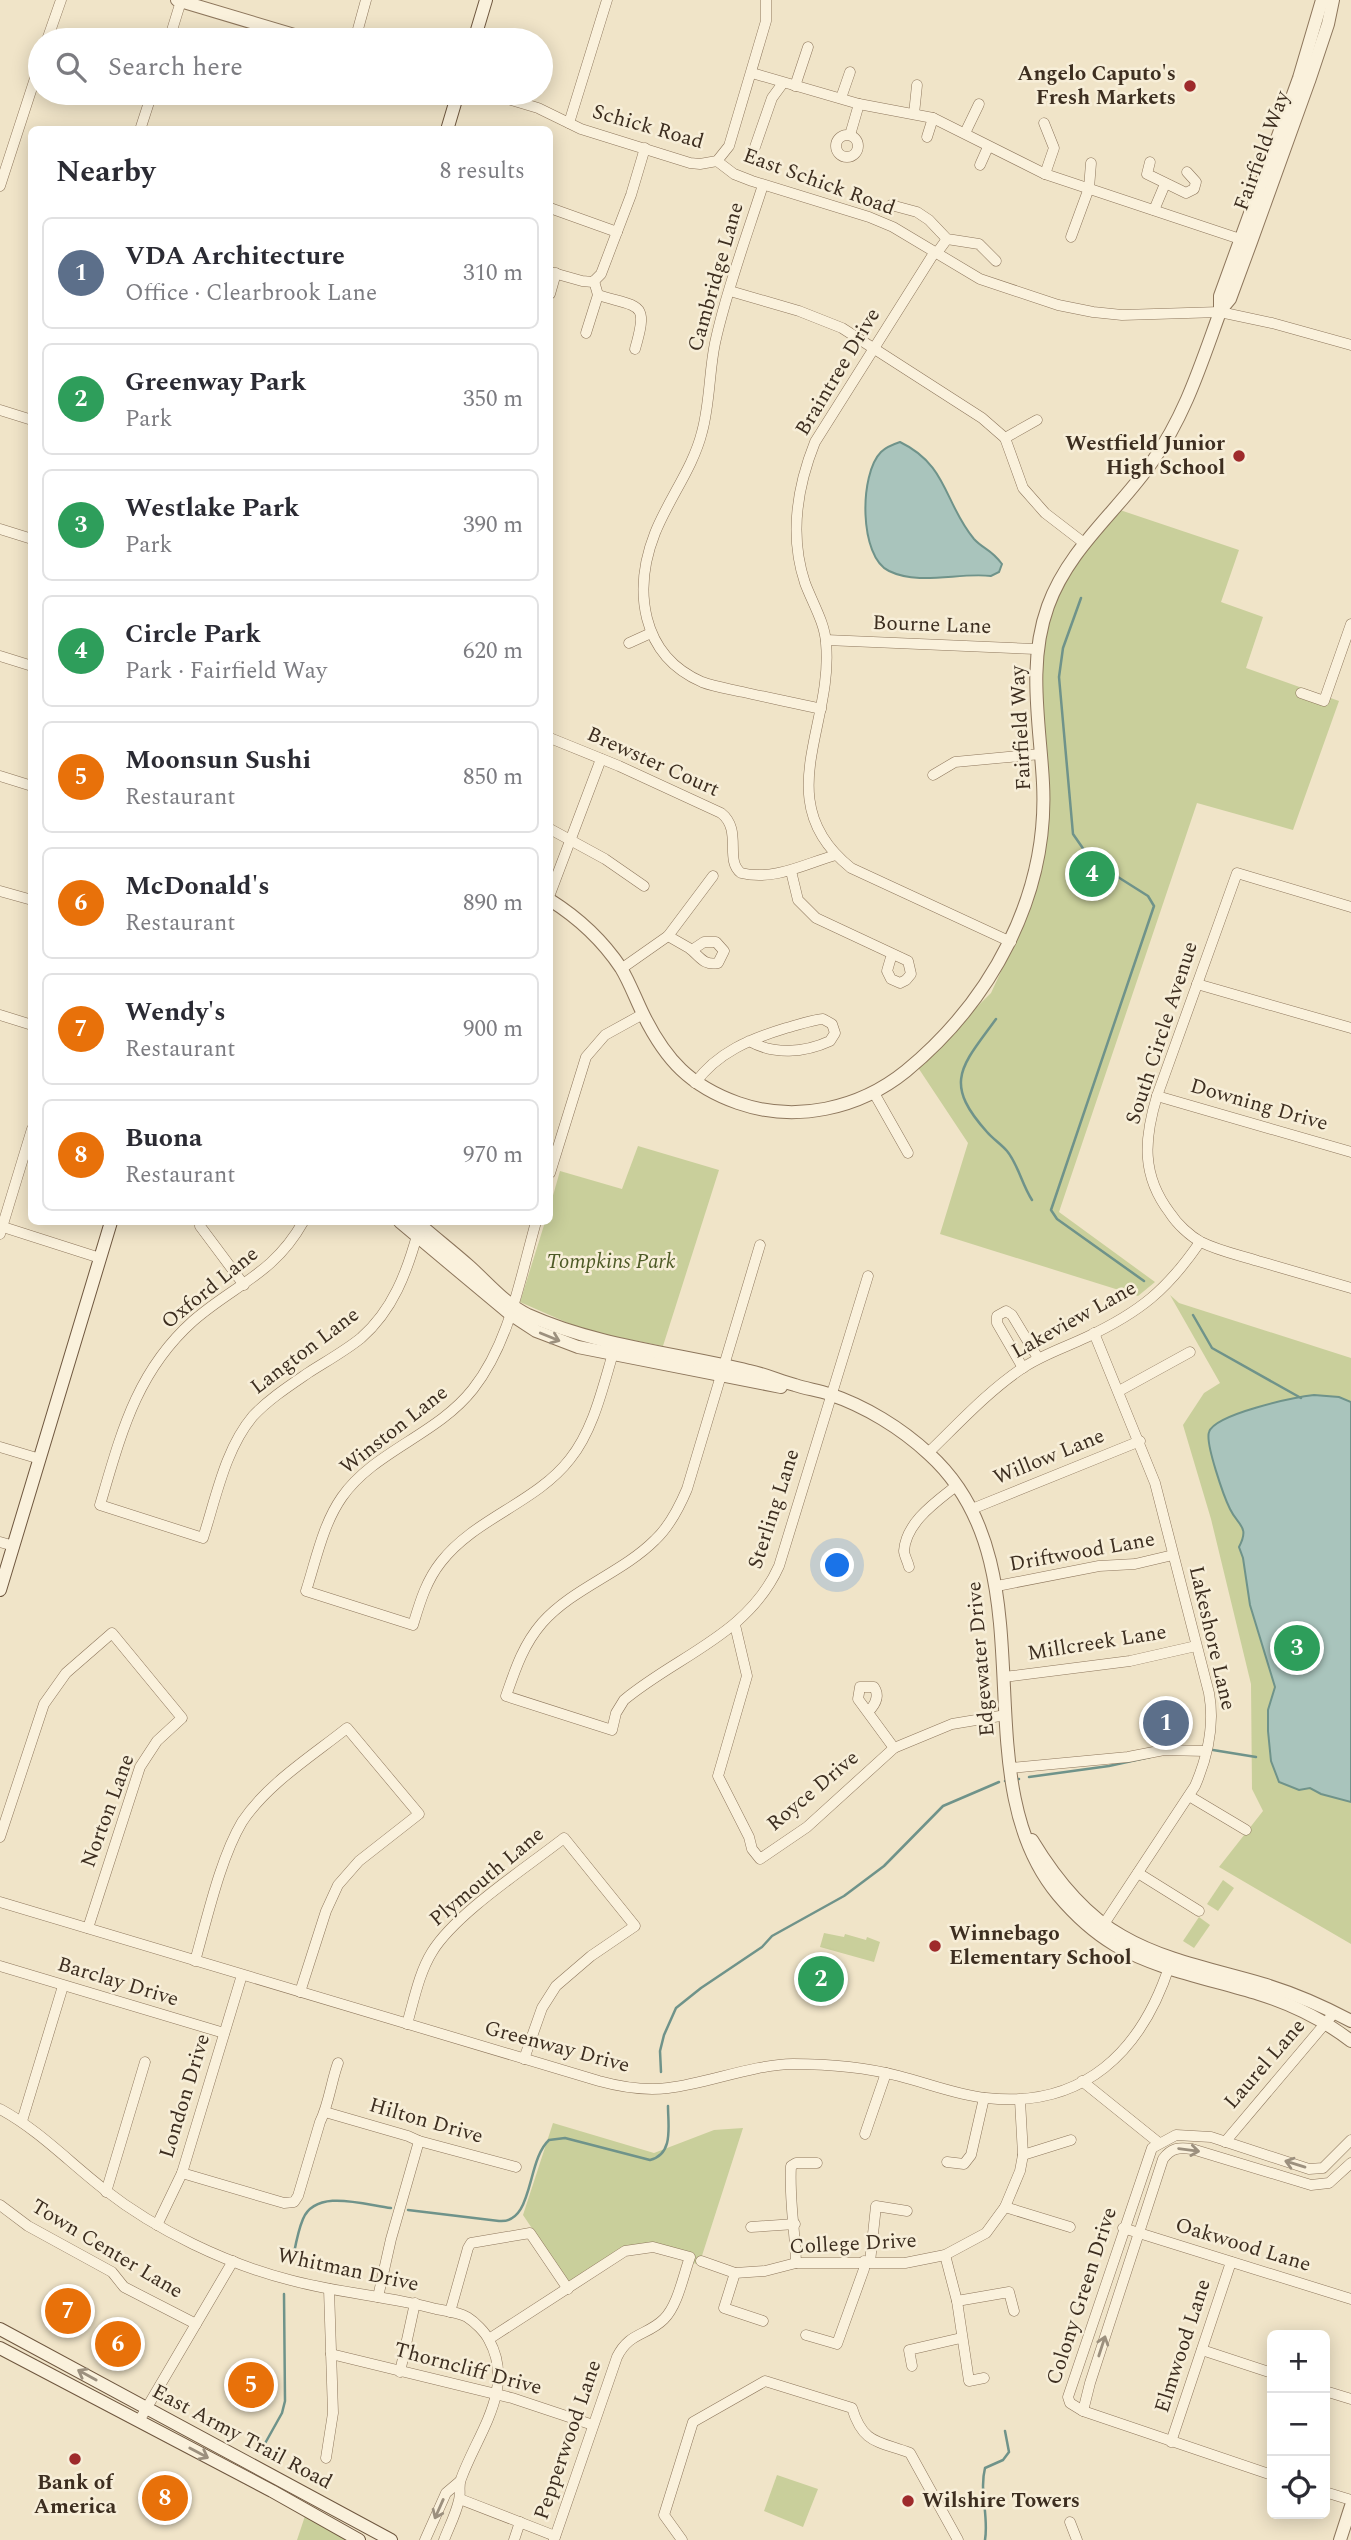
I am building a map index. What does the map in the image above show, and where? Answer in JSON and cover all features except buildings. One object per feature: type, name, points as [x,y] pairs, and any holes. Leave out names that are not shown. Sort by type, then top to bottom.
[{"type":"street","points":[[51,28],[61,0]]},
{"type":"street","points":[[358,28],[366,0]]},
{"type":"street","points":[[478,28],[486,0]]},
{"type":"street","points":[[528,105],[569,123],[607,0]]},
{"type":"street","points":[[717,160],[729,146],[752,73],[766,22],[766,0]]},
{"type":"street","name":"Fairfield Way","points":[[553,902],[587,929],[621,969],[668,1057],[695,1083],[737,1103],[758,1109],[787,1112],[841,1106],[874,1093],[895,1080],[948,1032],[986,984],[1011,942],[1030,889],[1039,846],[1044,795],[1037,649],[1055,589],[1084,543],[1139,480],[1168,439],[1193,387],[1220,312],[1230,299],[1245,240],[1322,0]]},
{"type":"street","name":"Fairfield Way","points":[[1245,240],[1309,81],[1333,0]]},
{"type":"street","points":[[172,28],[179,1],[271,28]]},
{"type":"street","points":[[795,86],[808,47]]},
{"type":"street","points":[[841,99],[850,72]]},
{"type":"street","points":[[752,73],[859,104],[933,118],[1045,174],[1245,240]]},
{"type":"street","points":[[755,147],[772,98],[783,83]]},
{"type":"street","points":[[915,114],[917,85]]},
{"type":"street","points":[[0,186],[28,99]]},
{"type":"street","points":[[850,135],[859,104]]},
{"type":"street","points":[[965,133],[979,104]]},
{"type":"street","points":[[142,126],[148,105]]},
{"type":"street","points":[[448,126],[454,105]]},
{"type":"street","points":[[927,137],[933,118]]},
{"type":"street","name":"Schick Road","points":[[569,123],[690,163],[717,160]]},
{"type":"street","points":[[1044,123],[1054,148],[1045,174]]},
{"type":"street","points":[[980,165],[988,147]]},
{"type":"street","points":[[553,272],[582,281],[594,281],[603,271],[645,148]]},
{"type":"street","name":"East Schick Road","points":[[717,160],[734,174],[763,185],[869,217],[990,284],[1058,305],[1140,315],[1220,312],[1351,345]]},
{"type":"street","points":[[1150,162],[1147,174],[1185,193],[1194,189],[1196,182],[1188,172]]},
{"type":"street","points":[[1071,237],[1089,188],[1091,163]]},
{"type":"street","points":[[1154,210],[1166,184]]},
{"type":"street","name":"Cambridge Lane","points":[[763,185],[716,339],[702,434],[691,464],[654,535],[645,568],[643,598],[651,633],[674,663],[702,682],[821,709]]},
{"type":"street","points":[[891,205],[917,212],[947,239],[979,244],[996,261]]},
{"type":"street","points":[[553,209],[617,232]]},
{"type":"street","name":"Braintree Drive","points":[[947,239],[934,253],[815,442],[799,493],[796,522],[799,555],[806,585],[826,640],[827,677],[809,767],[809,802],[818,831],[836,855],[865,876],[1011,942]]},
{"type":"street","points":[[586,332],[598,295],[594,281]]},
{"type":"street","points":[[730,291],[842,328],[982,418],[1005,438],[1023,488],[1045,513],[1084,543]]},
{"type":"street","points":[[598,295],[637,307],[642,313],[643,320],[635,349]]},
{"type":"street","points":[[0,410],[28,419]]},
{"type":"street","points":[[1005,438],[1037,420]]},
{"type":"street","points":[[0,529],[28,538]]},
{"type":"street","points":[[1301,693],[1324,701],[1351,624]]},
{"type":"street","points":[[629,643],[651,633]]},
{"type":"street","name":"Bourne Lane","points":[[826,640],[1037,649]]},
{"type":"street","points":[[0,656],[28,665]]},
{"type":"street","name":"Brewster Court","points":[[553,739],[721,813],[728,818],[733,830],[737,870],[750,875],[767,876],[791,871]]},
{"type":"street","points":[[933,775],[955,762],[1041,754]]},
{"type":"street","points":[[553,886],[601,759]]},
{"type":"street","points":[[0,776],[28,785]]},
{"type":"street","points":[[553,830],[618,867],[644,886]]},
{"type":"street","points":[[836,855],[791,871],[798,900],[807,911],[822,921],[892,954]]},
{"type":"street","name":"South Circle Avenue","points":[[1351,907],[1237,873],[1157,1096],[1146,1146],[1156,1193],[1169,1212],[1200,1241],[1223,1251],[1351,1288]]},
{"type":"street","points":[[621,969],[668,936],[713,876]]},
{"type":"street","points":[[0,891],[28,899]]},
{"type":"street","points":[[668,936],[692,950]]},
{"type":"street","points":[[1197,984],[1351,1028]]},
{"type":"street","points":[[553,1164],[586,1057],[605,1035],[643,1014]]},
{"type":"street","points":[[0,1015],[28,1024]]},
{"type":"street","points":[[695,1083],[713,1062],[734,1047],[749,1041],[817,1019],[828,1021],[834,1029],[833,1038],[812,1048],[770,1049],[749,1041]]},
{"type":"street","points":[[874,1093],[908,1153]]},
{"type":"street","name":"Downing Drive","points":[[1157,1096],[1351,1152]]},
{"type":"street","points":[[28,1142],[1,1229],[100,1258]]},
{"type":"street","points":[[0,1590],[110,1225]]},
{"type":"street","name":"Oxford Lane","points":[[100,1505],[125,1422],[149,1373],[194,1321],[244,1286],[275,1260],[301,1225]]},
{"type":"street","name":"Winston Lane","points":[[535,1225],[498,1349],[466,1397],[444,1418],[358,1479],[342,1497],[328,1523],[306,1591],[413,1625],[422,1595],[432,1574],[444,1558],[472,1534],[545,1485],[572,1457],[592,1420],[614,1348]]},
{"type":"street","points":[[200,1226],[244,1286]]},
{"type":"street","name":"Edgewater Drive","points":[[419,1226],[472,1284],[551,1338],[578,1347],[614,1348],[723,1371],[782,1387],[793,1385],[830,1394],[873,1414],[928,1453],[972,1508],[997,1586],[1010,1768],[1022,1821],[1034,1859],[1045,1880],[1082,1921],[1101,1929],[1114,1945],[1264,1995],[1325,2024],[1351,2041]]},
{"type":"street","name":"Langton Lane","points":[[100,1505],[203,1538],[231,1452],[246,1426],[272,1398],[359,1339],[372,1327],[401,1285],[419,1226]]},
{"type":"street","name":"Lakeview Lane","points":[[928,1453],[984,1398],[1023,1368],[1146,1305],[1182,1268],[1200,1241]]},
{"type":"street","points":[[723,1371],[760,1245]]},
{"type":"street","name":"Sterling Lane","points":[[723,1371],[687,1489],[671,1521],[645,1549],[576,1594],[543,1622],[523,1650],[506,1696],[612,1730],[616,1713],[624,1700],[735,1625],[759,1601],[779,1566],[868,1276]]},
{"type":"street","points":[[1023,1368],[997,1323],[1001,1312],[1006,1311],[1012,1315],[1038,1358]]},
{"type":"street","name":"Lakeshore Lane","points":[[1094,1333],[1156,1483],[1211,1703],[1210,1740],[1205,1751],[1204,1765],[1189,1796],[1101,1929]]},
{"type":"street","points":[[1119,1391],[1190,1352]]},
{"type":"street","name":"Willow Lane","points":[[972,1508],[1140,1441]]},
{"type":"street","points":[[0,1447],[40,1459]]},
{"type":"street","points":[[909,1567],[904,1551],[914,1526],[927,1510],[956,1486]]},
{"type":"street","points":[[0,1542],[14,1546]]},
{"type":"street","name":"Driftwood Lane","points":[[997,1586],[1099,1566],[1135,1564],[1173,1555]]},
{"type":"street","name":"Royce Drive","points":[[735,1625],[747,1676],[718,1776],[749,1837],[752,1849],[760,1859],[815,1820],[894,1748],[952,1724],[1006,1715]]},
{"type":"street","name":"Norton Lane","points":[[0,1837],[44,1704],[66,1672],[112,1633],[182,1718],[158,1741],[140,1767],[88,1928]]},
{"type":"street","name":"Millcreek Lane","points":[[1004,1677],[1118,1663],[1196,1646]]},
{"type":"street","points":[[867,1712],[894,1748]]},
{"type":"street","points":[[195,1961],[229,1850],[243,1822],[270,1790],[347,1728],[419,1814],[359,1861],[338,1885],[326,1911],[300,1992]]},
{"type":"street","points":[[1010,1768],[1128,1757],[1164,1750],[1205,1751]]},
{"type":"street","points":[[1189,1796],[1247,1830]]},
{"type":"street","name":"Plymouth Lane","points":[[407,2024],[425,1967],[442,1939],[458,1922],[564,1839],[635,1926],[591,1956],[556,1986],[542,2008],[524,2059]]},
{"type":"street","points":[[1138,1872],[1199,1911]]},
{"type":"street","name":"Greenway Drive","points":[[0,1902],[524,2059],[618,2086],[645,2089],[668,2088],[739,2071],[785,2064],[837,2065],[886,2073],[985,2098],[1020,2099],[1054,2094],[1083,2081],[1112,2061],[1138,2033],[1153,2008],[1170,1963]]},
{"type":"street","name":"Edgewater Drive","points":[[1170,1963],[1297,1995],[1351,2021]]},
{"type":"street","name":"Barclay Drive","points":[[0,1966],[224,2033]]},
{"type":"street","name":"London Drive","points":[[157,2225],[182,2174],[242,1975]]},
{"type":"street","points":[[22,2121],[63,1986]]},
{"type":"street","name":"Laurel Lane","points":[[1226,2141],[1334,2013]]},
{"type":"street","points":[[106,2192],[145,2062]]},
{"type":"street","points":[[182,2174],[284,2203],[294,2202],[299,2196],[338,2063]]},
{"type":"street","points":[[865,2134],[886,2073]]},
{"type":"street","points":[[1083,2081],[1159,2143],[1176,2135],[1211,2137],[1309,2169],[1323,2168],[1351,2140]]},
{"type":"street","points":[[947,2162],[964,2164],[971,2155],[985,2098]]},
{"type":"street","name":"College Drive","points":[[701,2261],[735,2273],[765,2271],[796,2263],[905,2263],[945,2255],[986,2233],[1005,2207],[1020,2171],[1023,2154],[1020,2099]]},
{"type":"street","name":"Whitman Drive","points":[[0,2109],[22,2121],[106,2192],[157,2225],[233,2261],[278,2277],[329,2289],[415,2303],[465,2316],[489,2339]]},
{"type":"street","name":"Hilton Drive","points":[[325,2112],[516,2167]]},
{"type":"street","points":[[1023,2154],[1070,2140]]},
{"type":"street","points":[[378,2297],[391,2239],[419,2141]]},
{"type":"street","name":"Colony Green Drive","points":[[1159,2143],[1148,2155],[1068,2397],[1070,2403],[1083,2411],[1163,2159],[1169,2150],[1181,2147],[1192,2149],[1311,2185],[1329,2183],[1351,2163]]},
{"type":"street","points":[[796,2263],[795,2224],[789,2197],[791,2166],[796,2163],[817,2163]]},
{"type":"street","name":"Town Center Lane","points":[[0,2205],[28,2226],[112,2272],[124,2287],[196,2324]]},
{"type":"street","points":[[806,2335],[837,2344],[867,2261],[876,2206],[907,2211]]},
{"type":"street","points":[[1005,2207],[1070,2227]]},
{"type":"street","points":[[751,2227],[795,2224]]},
{"type":"street","name":"Oakwood Lane","points":[[1124,2228],[1351,2299]]},
{"type":"street","points":[[444,2540],[460,2499],[459,2483],[498,2395],[498,2365],[489,2339],[568,2289],[530,2233],[480,2240],[471,2242],[468,2248],[450,2312]]},
{"type":"street","name":"Pepperwood Lane","points":[[555,2538],[621,2348],[636,2334],[665,2318],[672,2307],[690,2257],[663,2248],[642,2247],[625,2251],[568,2289]]},
{"type":"street","points":[[945,2255],[957,2301],[969,2382],[984,2378]]},
{"type":"street","points":[[139,2421],[233,2261]]},
{"type":"street","name":"Elmwood Lane","points":[[1171,2442],[1231,2262]]},
{"type":"street","points":[[735,2273],[724,2308],[763,2321]]},
{"type":"street","points":[[326,2458],[326,2444],[332,2422],[329,2289]]},
{"type":"street","points":[[957,2301],[1009,2292],[1014,2311]]},
{"type":"street","points":[[400,2372],[415,2303]]},
{"type":"street","name":"East Army Trail Road","points":[[0,2329],[391,2540]]},
{"type":"street","points":[[912,2366],[909,2350],[961,2338]]},
{"type":"street","name":"East Army Trail Road","points":[[0,2348],[359,2540]]},
{"type":"street","points":[[1202,2350],[1267,2371]]},
{"type":"street","name":"Thorncliff Drive","points":[[331,2354],[498,2395],[593,2425]]},
{"type":"street","points":[[682,2540],[664,2515],[692,2422],[765,2381],[852,2408],[856,2423],[865,2437],[910,2453],[958,2540]]},
{"type":"street","points":[[1330,2392],[1351,2399]]},
{"type":"street","points":[[1083,2411],[1267,2473]]},
{"type":"street","points":[[425,2540],[446,2493],[459,2483]]},
{"type":"street","points":[[1330,2493],[1351,2500]]},
{"type":"street","points":[[460,2499],[555,2538]]},
{"type":"street","points":[[1340,2540],[1351,2506]]},
{"type":"street","points":[[514,2540],[520,2522]]},
{"type":"street","points":[[1070,2522],[1077,2540]]},
{"type":"green space","points":[[1117,509],[1239,550],[1221,602],[1263,617],[1246,668],[1339,701],[1293,830],[1197,803],[1059,1212],[1155,1282],[1138,1296],[940,1234],[968,1143],[917,1066],[991,993],[1027,915],[1043,845],[1039,649],[1055,595],[1068,570]]},
{"type":"green space","name":"Tompkins Park","points":[[638,1146],[719,1170],[663,1346],[586,1331],[520,1302],[544,1225],[553,1225],[553,1196],[560,1171],[622,1189]]},
{"type":"green space","points":[[1170,1295],[1179,1303],[1351,1358],[1351,1944],[1219,1867],[1263,1811],[1252,1789],[1251,1684],[1211,1519],[1183,1425],[1204,1393],[1220,1383]]},
{"type":"green space","points":[[1223,1880],[1234,1888],[1218,1911],[1207,1904]]},
{"type":"green space","points":[[1199,1917],[1210,1925],[1194,1948],[1183,1941]]},
{"type":"green space","points":[[824,1933],[844,1937],[845,1934],[866,1940],[867,1937],[880,1942],[874,1962],[820,1947]]},
{"type":"green space","points":[[553,2123],[654,2153],[714,2130],[743,2128],[699,2265],[661,2251],[627,2253],[573,2289],[523,2215]]},
{"type":"green space","points":[[777,2475],[818,2489],[803,2527],[764,2511]]},
{"type":"green space","points":[[305,2516],[349,2540],[297,2540]]},
{"type":"water","points":[[900,442],[916,451],[937,473],[974,539],[1002,564],[999,572],[991,576],[914,578],[889,571],[879,563],[867,533],[866,496],[869,478],[881,452]]},
{"type":"water","points":[[1314,1395],[1339,1397],[1351,1402],[1351,1802],[1321,1794],[1310,1788],[1299,1790],[1279,1782],[1271,1761],[1268,1731],[1268,1710],[1275,1687],[1250,1605],[1239,1547],[1243,1535],[1242,1526],[1230,1509],[1224,1493],[1212,1458],[1209,1438],[1209,1432],[1214,1425],[1225,1419],[1274,1403]]},
{"type":"waterway","points":[[1081,598],[1063,648],[1059,677],[1073,834],[1091,860],[1148,896],[1154,906],[1051,1210],[1057,1219],[1144,1281]]},
{"type":"waterway","points":[[996,1019],[966,1062],[961,1087],[973,1115],[1011,1156],[1032,1200]]},
{"type":"waterway","points":[[1193,1315],[1212,1348],[1301,1398]]},
{"type":"waterway","points":[[1213,1750],[1256,1757]]},
{"type":"waterway","points":[[1029,1777],[1109,1766],[1150,1757]]},
{"type":"waterway","points":[[661,2072],[660,2051],[676,2008],[762,1947],[772,1936],[844,1896],[884,1866],[943,1806],[999,1782]]},
{"type":"waterway","points":[[408,2210],[499,2221],[510,2219],[518,2213],[524,2202],[536,2162],[549,2140],[565,2138],[650,2160],[658,2157],[666,2146],[669,2130],[668,2106]]},
{"type":"waterway","points":[[292,2263],[303,2219],[309,2210],[319,2204],[342,2201],[391,2208]]},
{"type":"waterway","points":[[263,2447],[282,2413],[285,2401],[284,2294]]},
{"type":"waterway","points":[[985,2540],[983,2477],[985,2468],[1003,2460],[1009,2452],[1005,2431]]},
{"type":"place","name":"Angelo Caputo's Fresh Markets","points":[[1190,86]]},
{"type":"place","name":"Westfield Junior High School","points":[[1239,456]]},
{"type":"place","name":"Circle Park","points":[[1092,874]]},
{"type":"place","name":"Westlake Park","points":[[1297,1648]]},
{"type":"place","name":"VDA Architecture","points":[[1166,1723]]},
{"type":"place","name":"Winnebago Elementary School","points":[[935,1946]]},
{"type":"place","name":"Greenway Park","points":[[821,1979]]},
{"type":"place","name":"Wendy's","points":[[68,2311]]},
{"type":"place","name":"McDonald's","points":[[118,2344]]},
{"type":"place","name":"Moonsun Sushi","points":[[251,2385]]},
{"type":"place","name":"Bank of America","points":[[75,2459]]},
{"type":"place","name":"Buona","points":[[165,2498]]},
{"type":"place","name":"Wilshire Towers","points":[[908,2501]]}]
